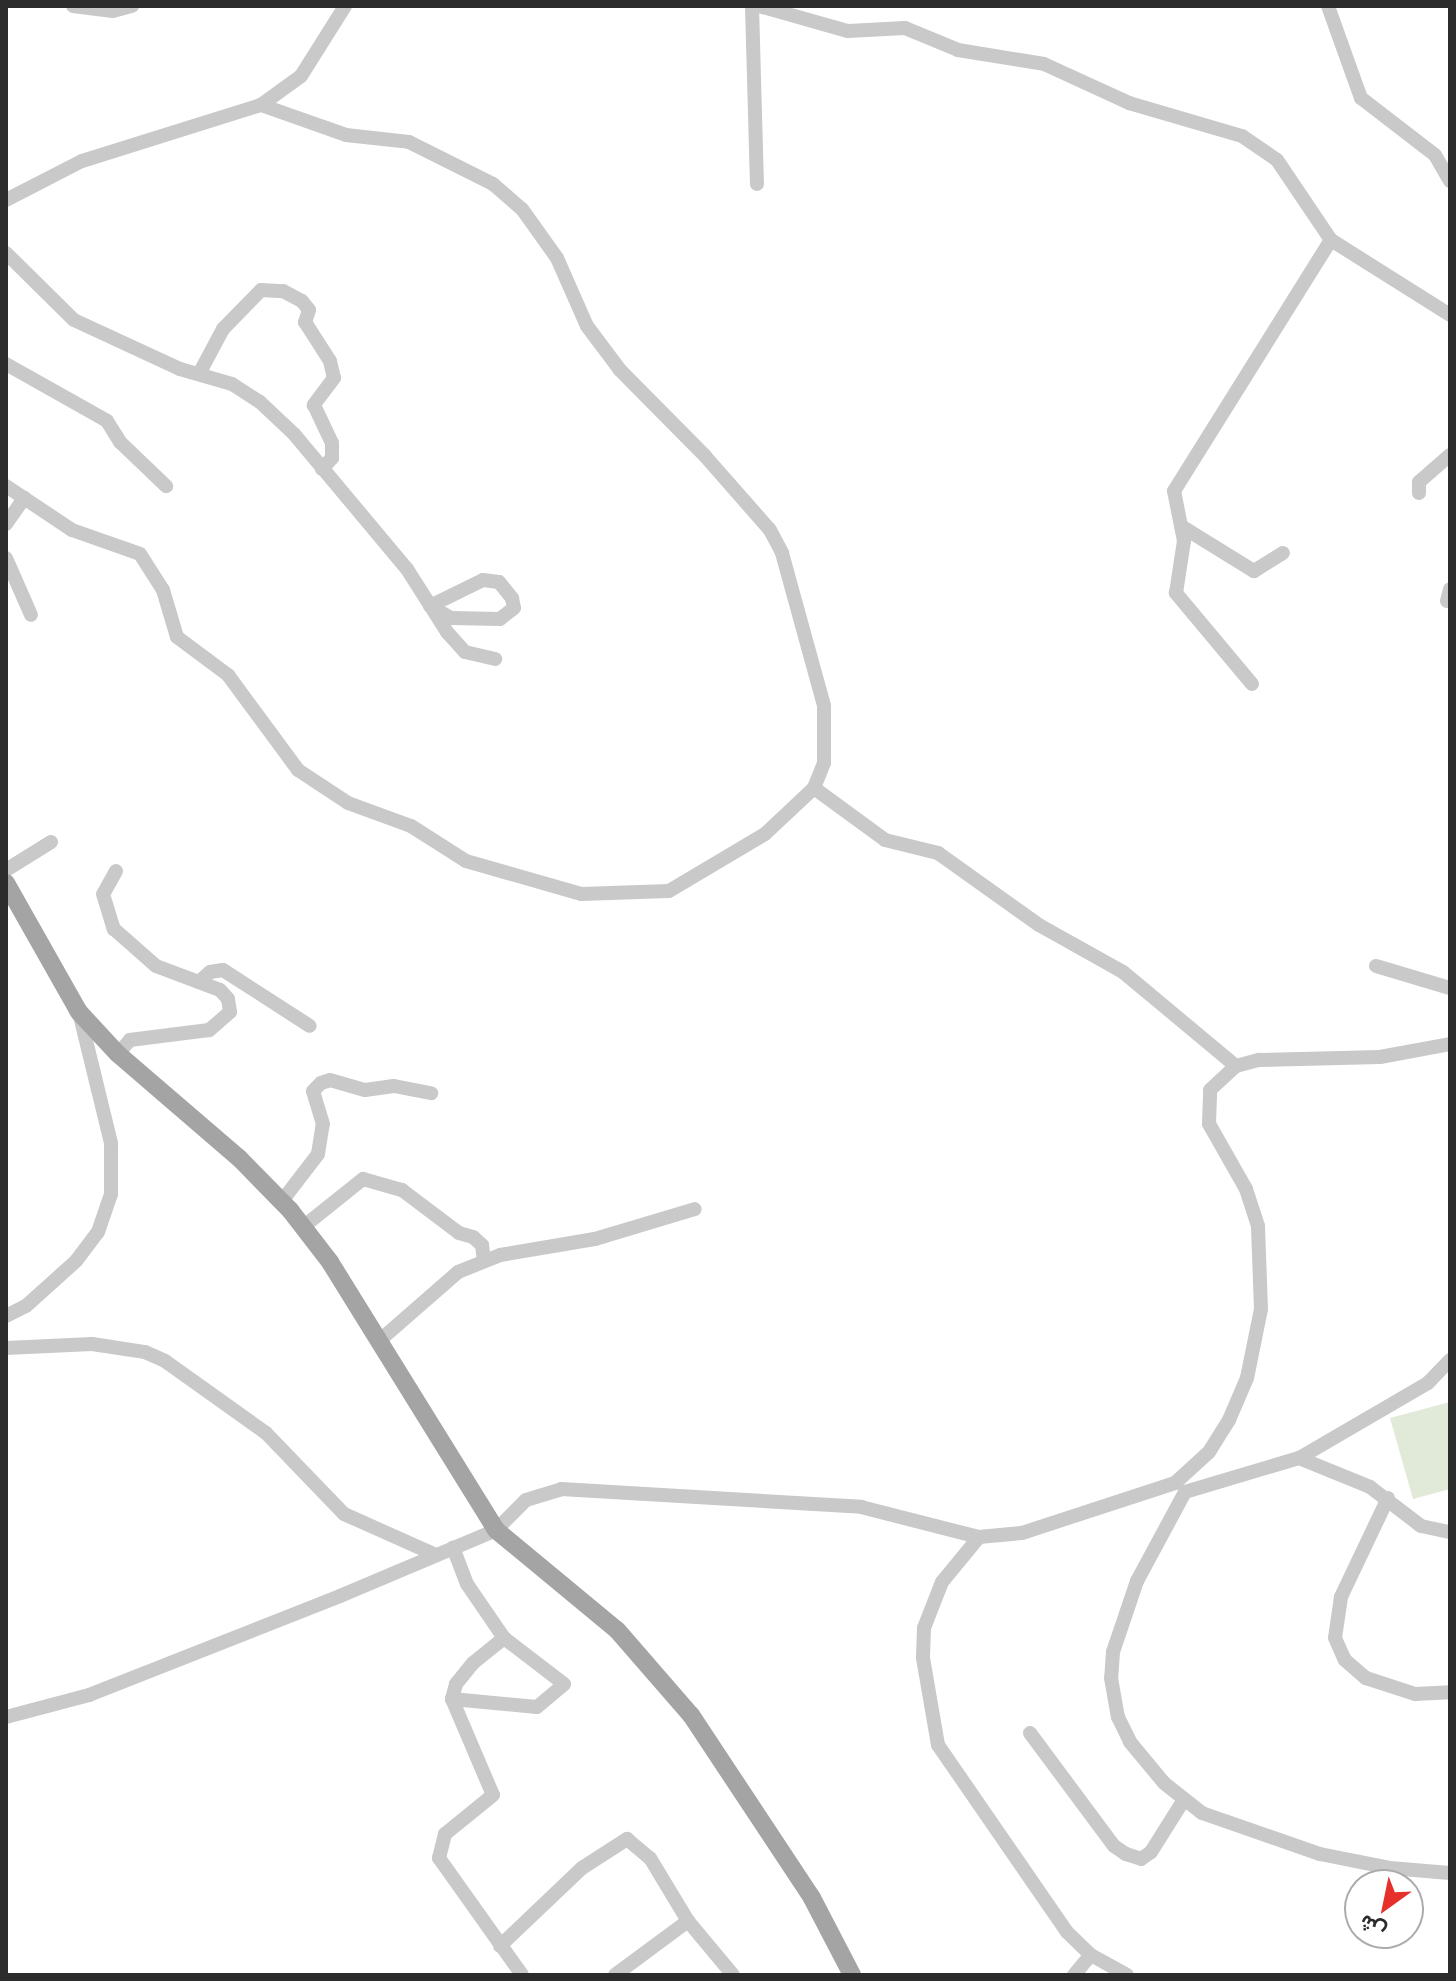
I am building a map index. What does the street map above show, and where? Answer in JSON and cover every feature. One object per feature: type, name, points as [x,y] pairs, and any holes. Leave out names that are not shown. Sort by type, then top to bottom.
[{"type":"main road","points":[[6,883],[79,1012],[118,1054],[282,1201],[303,1227],[379,1341],[496,1530],[617,1630],[663,1680],[812,1898],[852,1975]]},
{"type":"street","points":[[73,6],[113,11],[132,6]]},
{"type":"street","points":[[6,200],[82,161],[261,105],[301,76],[345,6]]},
{"type":"street","points":[[752,6],[757,184]]},
{"type":"street","points":[[759,6],[848,31],[905,28],[958,50],[1044,64],[1129,103],[1242,136],[1277,160],[1331,240],[1450,315]]},
{"type":"street","points":[[1328,6],[1361,98],[1435,155],[1449,179]]},
{"type":"street","points":[[6,486],[83,535],[140,554],[163,590],[177,637],[228,675],[298,770],[348,803],[411,826],[485,869],[581,894],[669,891],[765,834],[814,788],[824,763],[824,706],[782,553],[770,530],[705,456],[620,370],[587,326],[557,258],[522,209],[493,184],[409,142],[346,135],[261,105]]},
{"type":"street","points":[[1252,684],[1176,593],[1184,550],[1174,502],[1176,482],[1229,408],[1331,240]]},
{"type":"street","points":[[6,253],[74,320],[199,374],[232,384],[260,402],[407,569],[465,652],[495,659]]},
{"type":"street","points":[[199,374],[223,329],[261,290],[283,291],[302,301],[309,310],[305,322],[330,361],[334,378],[314,405],[332,443],[332,458],[322,469]]},
{"type":"street","points":[[6,364],[107,421],[120,442],[166,486]]},
{"type":"street","points":[[1419,493],[1419,482],[1450,455]]},
{"type":"street","points":[[6,524],[24,498]]},
{"type":"street","points":[[1181,526],[1254,571],[1283,553]]},
{"type":"street","points":[[6,558],[31,615]]},
{"type":"street","points":[[483,580],[499,582],[514,608],[500,619],[473,619],[451,618],[430,606],[483,580]]},
{"type":"street","points":[[814,788],[885,840],[938,853],[1039,925],[1123,972],[1236,1066]]},
{"type":"street","points":[[6,870],[51,842]]},
{"type":"street","points":[[116,871],[103,894],[114,929],[156,966],[199,982],[228,999],[230,1012],[222,1022],[197,1033],[130,1040],[118,1054]]},
{"type":"street","points":[[1376,966],[1450,988]]},
{"type":"street","points":[[199,982],[210,972],[223,970],[310,1026]]},
{"type":"street","points":[[6,1316],[26,1306],[76,1261],[98,1232],[111,1194],[111,1143],[79,1012]]},
{"type":"street","points":[[1450,1044],[1396,1056],[1259,1060],[1236,1066],[1210,1090],[1206,1112],[1212,1133],[1246,1189],[1258,1226],[1258,1333],[1229,1420],[1209,1452],[1180,1488],[1137,1581],[1113,1652],[1111,1678],[1118,1717],[1130,1742],[1183,1801],[1222,1823],[1320,1854],[1390,1868],[1450,1873]]},
{"type":"street","points":[[282,1201],[318,1154],[323,1124],[313,1091],[321,1083],[330,1080],[365,1090],[394,1086],[431,1093]]},
{"type":"street","points":[[303,1227],[363,1179],[402,1190],[459,1233],[473,1237],[482,1245],[484,1261]]},
{"type":"street","points":[[379,1341],[450,1276],[484,1261],[595,1239],[695,1209]]},
{"type":"street","points":[[6,1348],[92,1344],[145,1352],[165,1361],[266,1433],[344,1514],[436,1555]]},
{"type":"street","points":[[6,1717],[89,1695],[436,1555],[496,1530],[526,1500],[561,1489],[861,1507],[979,1537],[1022,1533],[1299,1458],[1428,1383],[1450,1360]]},
{"type":"street","points":[[1299,1458],[1388,1498],[1421,1526],[1450,1532]]},
{"type":"street","points":[[1388,1498],[1336,1610],[1335,1638],[1345,1660],[1366,1678],[1415,1694],[1450,1692]]},
{"type":"street","points":[[979,1537],[949,1571],[927,1612],[923,1658],[936,1739],[1002,1845],[1067,1932],[1091,1955],[1127,1975]]},
{"type":"street","points":[[452,1699],[537,1707],[563,1689],[561,1679],[504,1638],[467,1584],[453,1548]]},
{"type":"street","points":[[504,1638],[473,1663],[456,1684],[452,1699],[493,1795],[445,1834],[439,1858],[522,1975]]},
{"type":"street","points":[[1030,1733],[1126,1854],[1141,1859],[1151,1852],[1183,1801]]},
{"type":"street","points":[[500,1946],[582,1868],[627,1839],[650,1858],[688,1921],[733,1975]]},
{"type":"street","points":[[615,1975],[688,1921]]},
{"type":"street","points":[[1074,1975],[1091,1955]]},
{"type":"green space","points":[[1450,1402],[1450,1489],[1413,1499],[1390,1418]]}]
